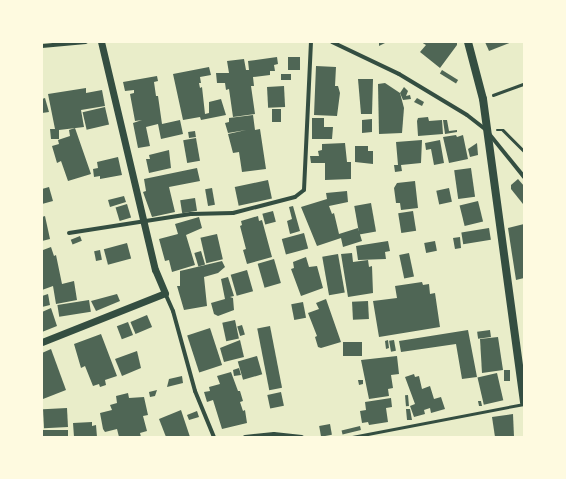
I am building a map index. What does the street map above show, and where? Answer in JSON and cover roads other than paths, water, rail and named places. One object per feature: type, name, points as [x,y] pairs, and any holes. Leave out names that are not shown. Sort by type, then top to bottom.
[{"type":"main road","points":[[468,42],[482,99],[524,403]]},
{"type":"street","points":[[42,46],[86,42]]},
{"type":"street","points":[[101,42],[155,270],[173,311],[195,391],[212,436]]},
{"type":"street","points":[[69,233],[190,214],[233,213],[295,197],[304,190],[312,42]]},
{"type":"street","points":[[332,42],[399,74],[468,114],[486,130],[524,177]]},
{"type":"street","points":[[42,342],[165,293]]},
{"type":"street","points":[[245,437],[274,434],[302,437]]},
{"type":"lane","points":[[352,437],[524,403]]}]
